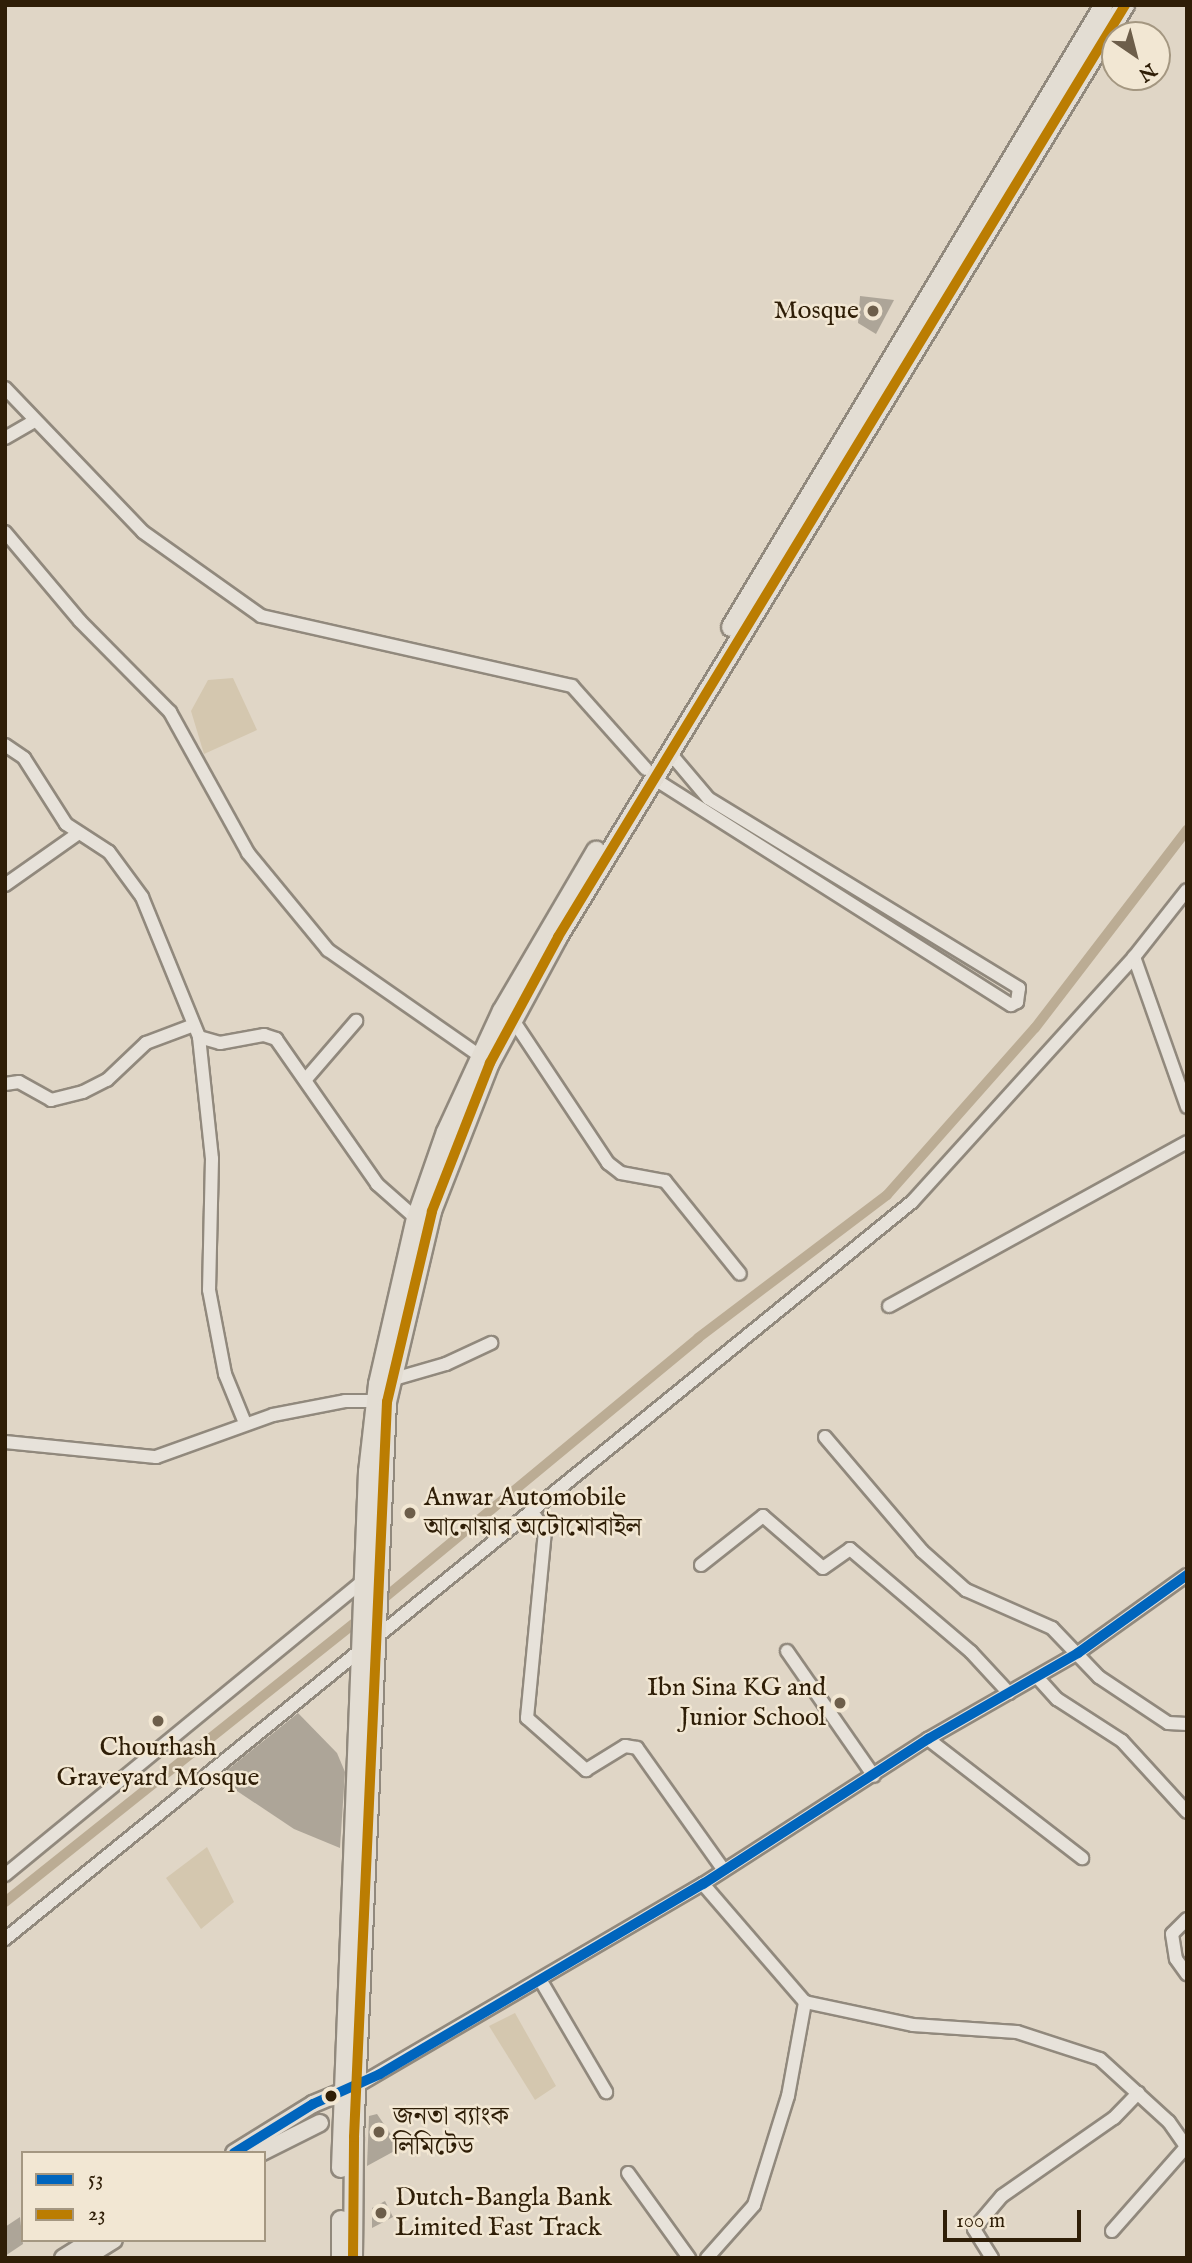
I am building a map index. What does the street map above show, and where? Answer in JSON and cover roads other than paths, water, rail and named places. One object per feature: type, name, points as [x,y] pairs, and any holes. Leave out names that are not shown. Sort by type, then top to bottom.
[{"type":"highway","points":[[341,2258],[360,1828],[366,1644],[364,1582],[381,1401],[422,1223],[460,1116],[484,1059],[1104,5]]},
{"type":"highway","points":[[484,1059],[513,1020],[657,763],[1125,5]]},
{"type":"highway","points":[[366,1644],[382,1571],[381,1401],[394,1378],[422,1223]]},
{"type":"highway","points":[[347,2134],[353,2258]]},
{"type":"main road","points":[[237,2151],[313,2104],[349,2087]]},
{"type":"main road","points":[[313,2104],[320,2123],[347,2134]]},
{"type":"main road","points":[[264,2151],[320,2123]]},
{"type":"main road","points":[[63,2258],[89,2242]]},
{"type":"main road","points":[[85,2258],[111,2242]]},
{"type":"street","points":[[5,388],[143,532],[261,616],[572,686],[657,763],[708,798],[1019,988],[1017,1002],[1011,1004],[657,763]]},
{"type":"street","points":[[5,438],[34,421]]},
{"type":"street","points":[[5,532],[80,621],[170,712],[248,853],[328,950],[484,1059]]},
{"type":"street","points":[[5,745],[23,758],[76,835],[109,852],[142,897],[173,966],[195,1032],[212,1158],[209,1290],[225,1374],[245,1423]]},
{"type":"street","points":[[5,885],[76,835]]},
{"type":"street","points":[[5,1939],[366,1644],[533,1513],[912,1202],[1134,957],[1187,890]]},
{"type":"street","points":[[1134,957],[1187,1107]]},
{"type":"street","points":[[513,1020],[608,1163],[621,1173],[665,1181],[740,1274]]},
{"type":"street","points":[[306,1079],[356,1021]]},
{"type":"street","points":[[5,1084],[19,1082],[51,1100],[83,1092],[107,1080],[146,1043],[195,1032],[220,1043],[264,1035],[276,1039],[377,1184],[422,1223]]},
{"type":"street","points":[[889,1306],[1187,1142]]},
{"type":"street","points":[[394,1378],[446,1364],[491,1343]]},
{"type":"street","points":[[5,1442],[156,1457],[245,1423],[345,1401],[381,1401]]},
{"type":"street","points":[[825,1437],[922,1551],[966,1590],[1052,1628],[1099,1677],[1168,1723],[1187,1724]]},
{"type":"street","points":[[533,1513],[545,1531],[527,1718],[586,1770],[625,1746],[637,1748],[723,1869]]},
{"type":"street","points":[[701,1565],[763,1516],[822,1567],[850,1549],[971,1652],[1009,1693]]},
{"type":"street","points":[[349,2087],[541,1981],[702,1884],[929,1739],[1078,1653],[1187,1575]]},
{"type":"street","points":[[5,1875],[364,1582]]},
{"type":"street","points":[[787,1651],[874,1776]]},
{"type":"street","points":[[1037,1677],[1070,1709],[1122,1741],[1187,1812]]},
{"type":"street","points":[[929,1739],[1082,1858]]},
{"type":"street","points":[[702,1884],[804,2002],[913,2025],[1017,2032],[1100,2059],[1138,2093],[1186,2147],[1112,2231]]},
{"type":"street","points":[[1187,1919],[1172,1934],[1176,1959],[1187,1974]]},
{"type":"street","points":[[541,1981],[606,2092]]},
{"type":"street","points":[[707,2258],[754,2205],[788,2096],[804,2002]]},
{"type":"street","points":[[992,2258],[974,2229],[1002,2196],[1114,2118],[1138,2093]]},
{"type":"street","points":[[628,2174],[688,2258]]},
{"type":"waterway","points":[[377,1604],[698,1338],[887,1195],[1035,1028],[1187,830]]},
{"type":"waterway","points":[[5,1902],[363,1616]]},
{"type":"place","name":"Mosque","points":[[873,311]]},
{"type":"place","name":"Anwar Automobile আনোয়ার অটোমোবাইল","points":[[410,1513]]},
{"type":"place","name":"Ibn Sina KG and Junior School","points":[[840,1703]]},
{"type":"place","name":"Chourhash Graveyard Mosque","points":[[158,1721]]},
{"type":"place","name":"জনতা ব্যাংক লিমিটেড","points":[[379,2132]]},
{"type":"place","name":"Dutch-Bangla Bank Limited Fast Track","points":[[381,2213]]}]
